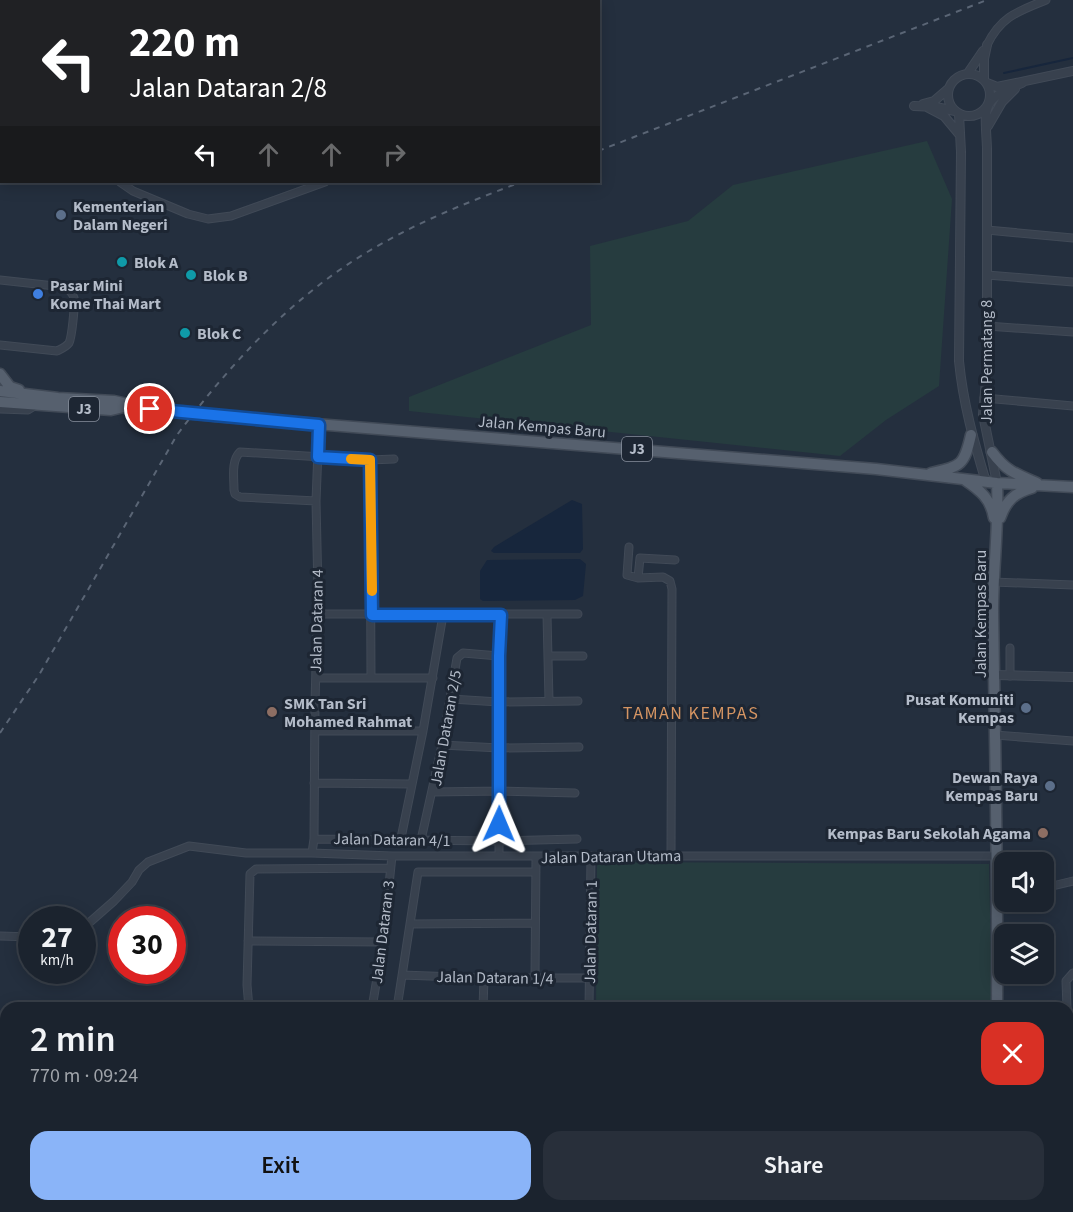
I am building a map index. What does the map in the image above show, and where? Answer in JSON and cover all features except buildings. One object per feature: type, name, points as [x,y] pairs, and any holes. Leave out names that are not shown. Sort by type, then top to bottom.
[{"type":"main road","points":[[0,374],[10,387],[58,398]]},
{"type":"main road","name":"Jalan Kempas Baru","points":[[0,391],[58,398],[114,401],[150,409],[216,416],[676,452],[922,474],[992,483],[1073,487]]},
{"type":"main road","name":"Jalan Kempas Baru","points":[[0,402],[111,410],[132,405]]},
{"type":"main road","points":[[922,474],[954,468],[967,456],[971,435]]},
{"type":"main road","points":[[992,452],[1011,472],[1042,485]]},
{"type":"main road","points":[[963,479],[988,498],[993,508],[996,530]]},
{"type":"main road","name":"Jalan Kempas Baru","points":[[992,483],[998,508],[993,582],[997,852]]},
{"type":"main road","points":[[996,530],[1008,501],[1022,491],[1042,485]]},
{"type":"main road","name":"Jalan Kempas Baru","points":[[997,1002],[1001,912]]},
{"type":"street","points":[[968,73],[996,28],[1008,17],[1047,0]]},
{"type":"street","points":[[987,45],[984,59],[985,81],[990,96],[988,102]]},
{"type":"street","points":[[1023,82],[994,96],[976,115],[964,116],[946,108],[914,106],[933,101],[948,89],[955,78],[968,73],[975,74],[997,87],[1073,71]]},
{"type":"street","points":[[986,129],[1002,102],[1023,82]]},
{"type":"street","points":[[948,89],[948,101],[957,112],[960,137],[959,362],[961,383],[971,435],[992,483]]},
{"type":"street","name":"Jalan Permatang 8","points":[[988,102],[986,112],[987,326],[983,415],[992,452],[992,483]]},
{"type":"street","points":[[925,106],[944,116],[954,126],[960,137]]},
{"type":"street","points":[[121,183],[133,192],[188,214],[208,219],[231,216],[322,183]]},
{"type":"street","points":[[987,230],[1073,238]]},
{"type":"street","name":"Jalan Permatang 8","points":[[987,275],[1073,282]]},
{"type":"street","points":[[0,280],[64,286],[70,290],[74,301],[71,335],[69,343],[64,348],[57,351],[0,345]]},
{"type":"street","points":[[987,326],[1073,332]]},
{"type":"street","points":[[984,398],[1073,406]]},
{"type":"street","name":"Jalan Kempas Baru","points":[[0,409],[28,410],[36,405]]},
{"type":"street","name":"Jalan Dataran 4","points":[[312,853],[319,425]]},
{"type":"street","points":[[316,501],[240,497],[234,490],[234,461],[237,454],[240,452],[370,460],[394,459]]},
{"type":"street","points":[[370,460],[371,678]]},
{"type":"street","points":[[629,548],[627,575],[638,578],[663,577],[670,581],[672,589],[671,855]]},
{"type":"street","points":[[638,578],[640,558],[675,560]]},
{"type":"street","points":[[993,582],[1073,585]]},
{"type":"street","points":[[317,614],[578,614]]},
{"type":"street","points":[[401,838],[433,678],[443,615]]},
{"type":"street","points":[[499,856],[501,615]]},
{"type":"street","points":[[548,615],[549,701]]},
{"type":"street","points":[[1010,648],[1010,676]]},
{"type":"street","name":"Jalan Dataran 2/5","points":[[421,840],[433,792],[457,658],[463,653],[499,656]]},
{"type":"street","points":[[549,656],[583,657]]},
{"type":"street","points":[[995,675],[1073,677]]},
{"type":"street","points":[[316,678],[433,678]]},
{"type":"street","points":[[451,699],[499,702],[578,701]]},
{"type":"street","points":[[315,731],[423,731]]},
{"type":"street","points":[[995,735],[1073,741]]},
{"type":"street","points":[[442,745],[499,748],[579,747]]},
{"type":"street","points":[[314,783],[411,784]]},
{"type":"street","points":[[433,792],[575,793]]},
{"type":"street","name":"Jalan Dataran 4/1","points":[[314,839],[401,838],[499,841],[577,839]]},
{"type":"street","name":"Jalan Dataran Utama","points":[[96,917],[114,901],[148,862],[189,846],[246,854],[312,853],[392,856],[994,856]]},
{"type":"street","name":"Jalan Dataran 3","points":[[373,1002],[383,942],[392,856]]},
{"type":"street","name":"Jalan Dataran 1","points":[[589,1002],[591,856]]},
{"type":"street","points":[[535,978],[536,857]]},
{"type":"street","points":[[249,1002],[250,874],[256,869],[390,868]]},
{"type":"street","points":[[398,1002],[418,872],[536,872]]},
{"type":"street","points":[[1054,886],[1073,881]]},
{"type":"street","points":[[410,924],[535,923]]},
{"type":"street","points":[[0,936],[18,937]]},
{"type":"street","points":[[249,941],[383,942]]},
{"type":"street","points":[[1067,1002],[1066,981],[1073,973]]},
{"type":"street","name":"Jalan Dataran 1/4","points":[[402,975],[589,978]]},
{"type":"street","points":[[483,1002],[484,978]]},
{"type":"green space","points":[[927,141],[952,199],[939,386],[886,420],[840,456],[409,411],[409,397],[591,325],[590,246],[688,221],[733,185]]},
{"type":"green space","points":[[597,862],[989,864],[992,1002],[596,1002]]},
{"type":"water","points":[[572,500],[582,504],[583,549],[580,553],[494,553],[491,551],[494,547]]},
{"type":"water","points":[[580,559],[586,564],[583,596],[575,600],[483,601],[480,599],[480,571],[487,560]]},
{"type":"waterway","points":[[1004,73],[1073,58]]},
{"type":"railway","points":[[600,150],[987,0]]},
{"type":"railway","points":[[0,733],[39,675],[177,435],[221,379],[245,353],[296,304],[352,261],[417,225],[518,183]]},
{"type":"slow traffic","points":[[351,459],[370,460],[372,591]]},
{"type":"place","name":"Kementerian Dalam Negeri","points":[[61,215]]},
{"type":"place","name":"Blok A","points":[[122,262]]},
{"type":"place","name":"Blok B","points":[[191,275]]},
{"type":"place","name":"Pasar Mini Kome Thai Mart","points":[[38,294]]},
{"type":"place","name":"Blok C","points":[[185,333]]},
{"type":"place","name":"Pusat Komuniti Kempas","points":[[1026,708]]},
{"type":"place","name":"SMK Tan Sri Mohamed Rahmat","points":[[272,712]]},
{"type":"place","name":"Dewan Raya Kempas Baru","points":[[1050,786]]},
{"type":"place","name":"Kempas Baru Sekolah Agama","points":[[1043,833]]},
{"type":"district","name":"TAMAN KEMPAS","points":[[691,713]]},
{"type":"route","points":[[150,409],[319,425],[318,457],[370,460],[372,615],[501,615],[499,824]]}]
